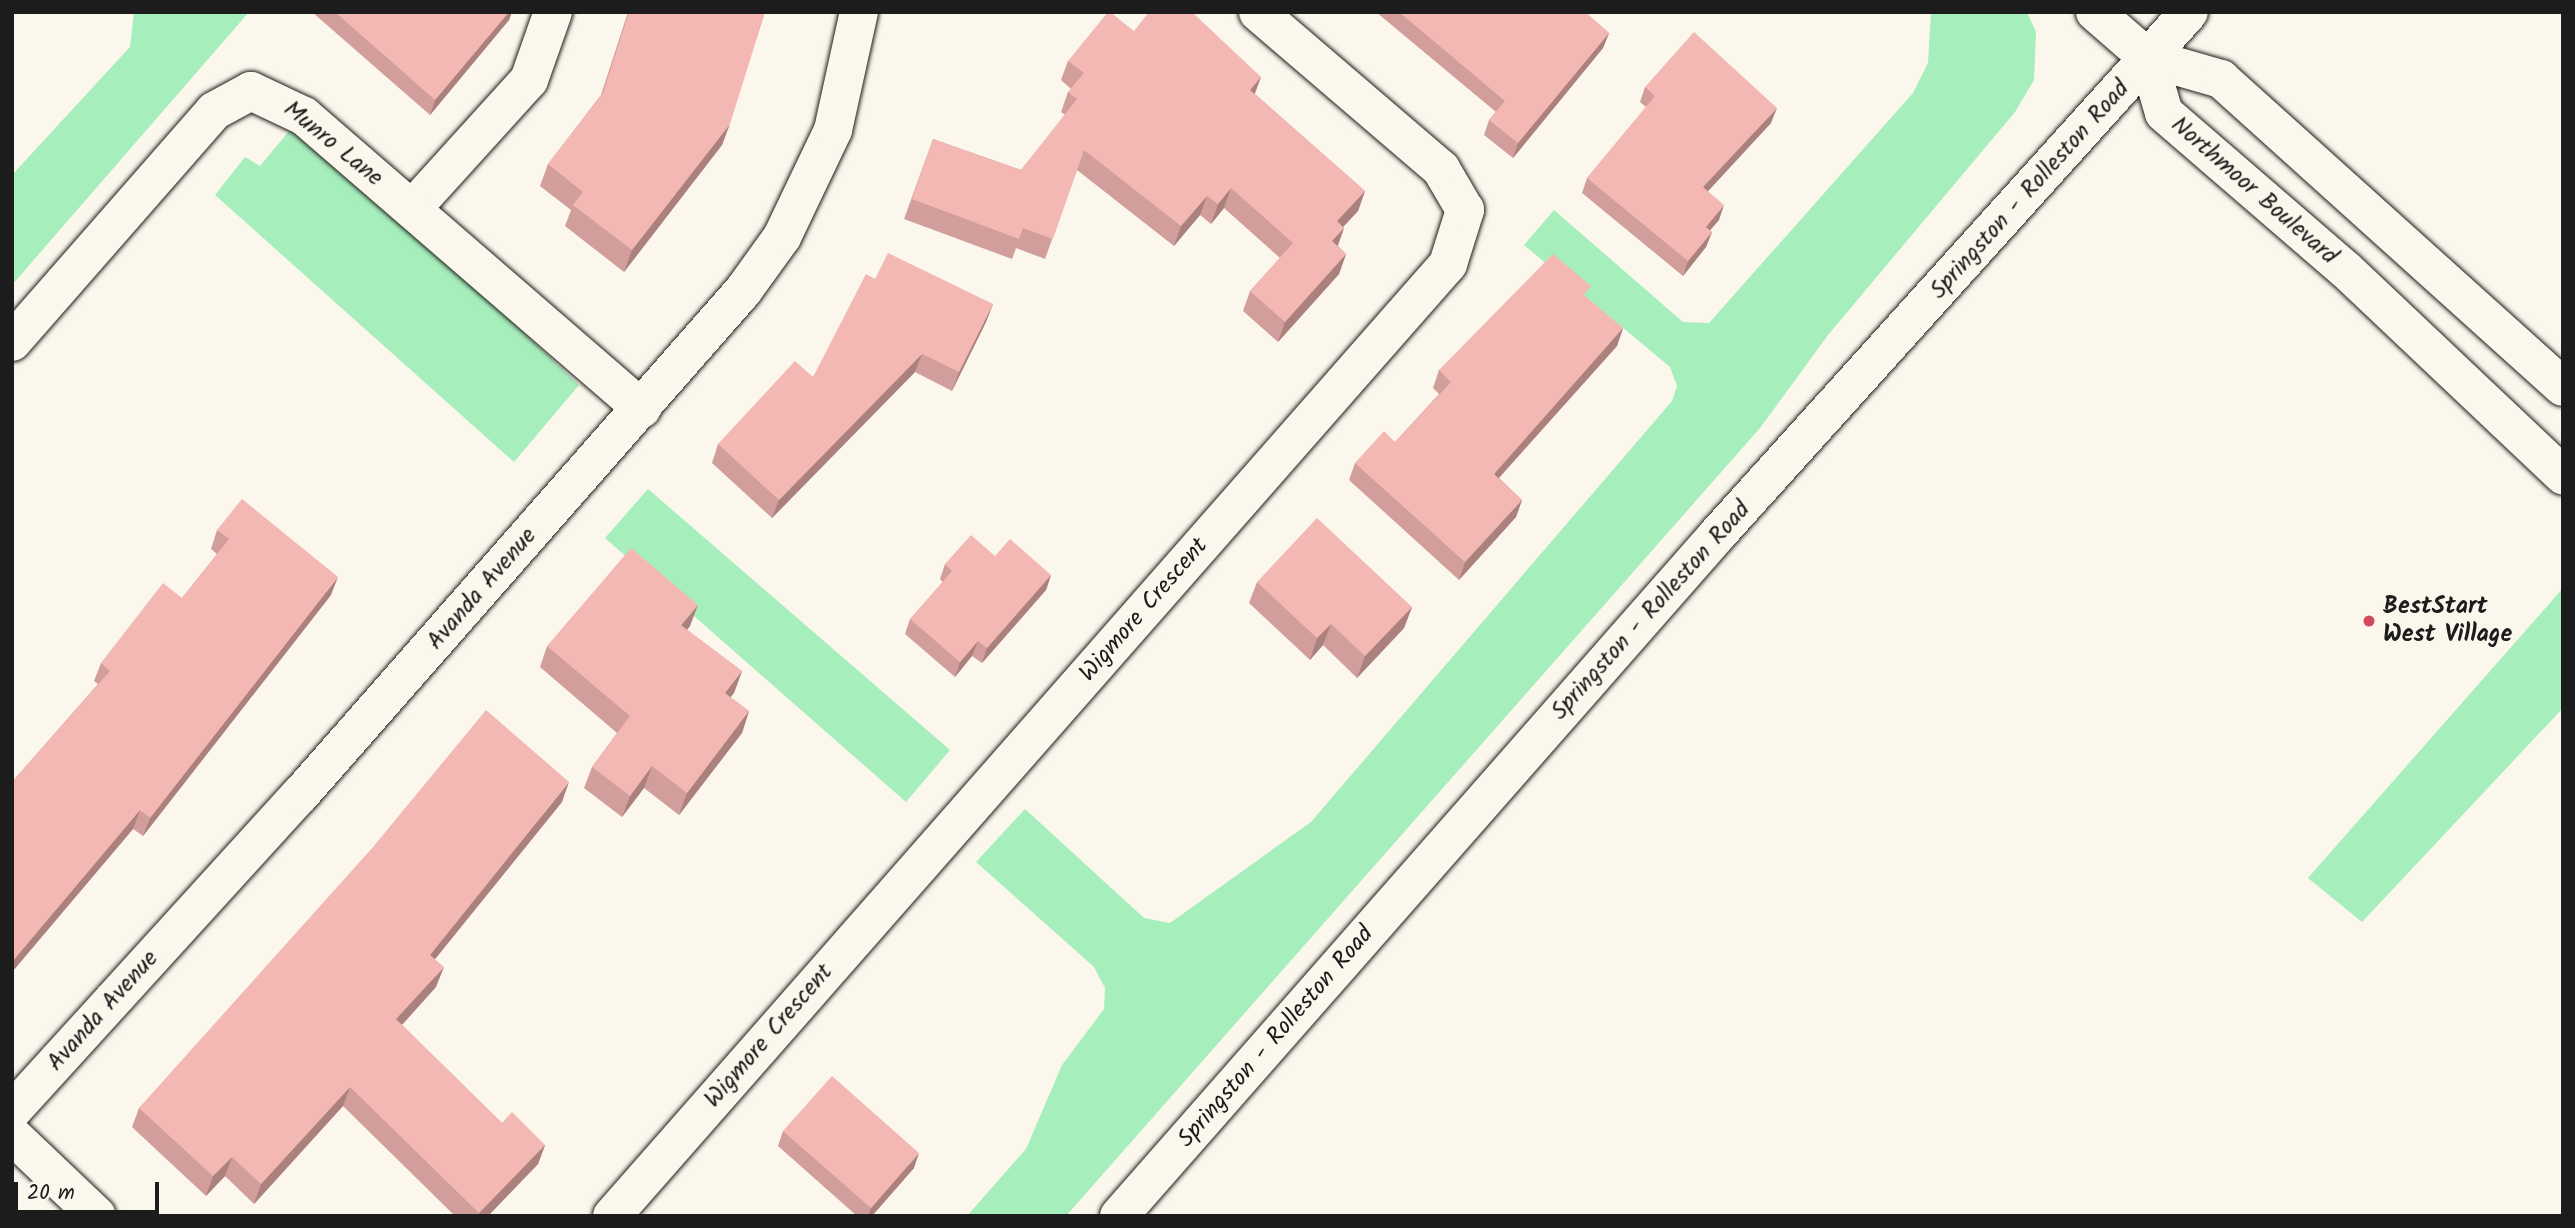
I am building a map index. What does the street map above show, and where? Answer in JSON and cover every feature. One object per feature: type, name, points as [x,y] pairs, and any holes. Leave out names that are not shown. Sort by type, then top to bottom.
[{"type":"street","points":[[412,209],[529,80],[553,12]]},
{"type":"street","name":"Avanda Avenue","points":[[12,1111],[642,409],[782,237],[833,131],[859,12]]},
{"type":"street","name":"Wigmore Crescent","points":[[612,1216],[1448,264],[1465,209],[1441,169],[1258,12]]},
{"type":"street","points":[[2095,12],[2148,58],[2221,79],[2563,387]]},
{"type":"street","name":"Springston - Rolleston Road","points":[[1119,1216],[1717,535],[2189,12]]},
{"type":"street","name":"Northmoor Boulevard","points":[[2148,58],[2164,113],[2346,270],[2563,475]]},
{"type":"street","name":"Munro Lane","points":[[12,341],[214,111],[251,91],[303,116],[642,409]]},
{"type":"street","points":[[12,1135],[97,1216]]},
{"type":"green space","points":[[134,12],[249,12],[12,285],[12,175],[130,47]]},
{"type":"green space","points":[[1931,12],[2027,12],[2036,32],[2034,80],[2015,112],[1828,335],[1760,428],[1066,1216],[967,1216],[1026,1149],[1062,1065],[1104,1009],[1105,988],[1094,967],[976,862],[1025,809],[1144,918],[1170,923],[1311,822],[1672,401],[1677,386],[1670,367],[1524,245],[1554,210],[1683,322],[1709,323],[1913,93],[1928,63]]},
{"type":"green space","points":[[290,130],[465,277],[579,385],[514,462],[215,195],[245,157],[260,166]]},
{"type":"green space","points":[[648,489],[950,750],[906,802],[605,538]]},
{"type":"green space","points":[[2563,588],[2563,708],[2362,922],[2308,878]]},
{"type":"building","points":[[335,12],[509,12],[435,100]]},
{"type":"building","points":[[629,12],[765,12],[730,124],[632,250],[573,205],[583,192],[548,164],[603,93]]},
{"type":"building","points":[[1108,12],[1134,31],[1149,12],[1192,12],[1261,77],[1250,90],[1365,191],[1337,221],[1344,228],[1332,241],[1346,254],[1285,322],[1250,291],[1293,243],[1231,188],[1218,204],[1207,196],[1181,226],[1084,150],[1053,239],[1023,228],[1019,239],[912,199],[933,139],[1021,170],[1077,99],[1068,92],[1084,73],[1068,61]]},
{"type":"building","points":[[1399,12],[1585,12],[1609,33],[1518,143],[1489,120],[1505,101]]},
{"type":"building","points":[[1694,32],[1777,108],[1703,187],[1724,205],[1706,227],[1712,232],[1688,261],[1587,178],[1655,96],[1645,87]]},
{"type":"building","points":[[888,253],[993,304],[959,372],[922,354],[779,500],[718,444],[795,361],[813,377],[866,274],[875,279]]},
{"type":"building","points":[[1553,254],[1591,286],[1584,295],[1623,328],[1494,474],[1522,500],[1465,562],[1355,463],[1384,431],[1395,442],[1451,382],[1439,370]]},
{"type":"building","points":[[242,499],[338,577],[150,818],[140,810],[12,962],[12,782],[110,671],[101,663],[163,583],[182,598],[229,539],[217,530]]},
{"type":"building","points":[[1317,518],[1412,607],[1365,656],[1331,624],[1317,638],[1257,582]]},
{"type":"building","points":[[971,535],[995,556],[1010,539],[1051,575],[987,648],[978,641],[960,662],[910,619],[952,571],[945,564]]},
{"type":"building","points":[[631,548],[698,605],[681,625],[742,671],[725,693],[749,711],[687,793],[652,766],[630,796],[592,767],[630,716],[547,646]]},
{"type":"building","points":[[486,710],[569,782],[430,955],[444,967],[396,1019],[502,1123],[512,1112],[545,1145],[479,1213],[350,1087],[261,1184],[232,1157],[213,1176],[139,1108],[373,847]]},
{"type":"building","points":[[832,1076],[919,1153],[871,1208],[783,1131]]},
{"type":"place","name":"BestStart West Village","points":[[2369,621]]}]
